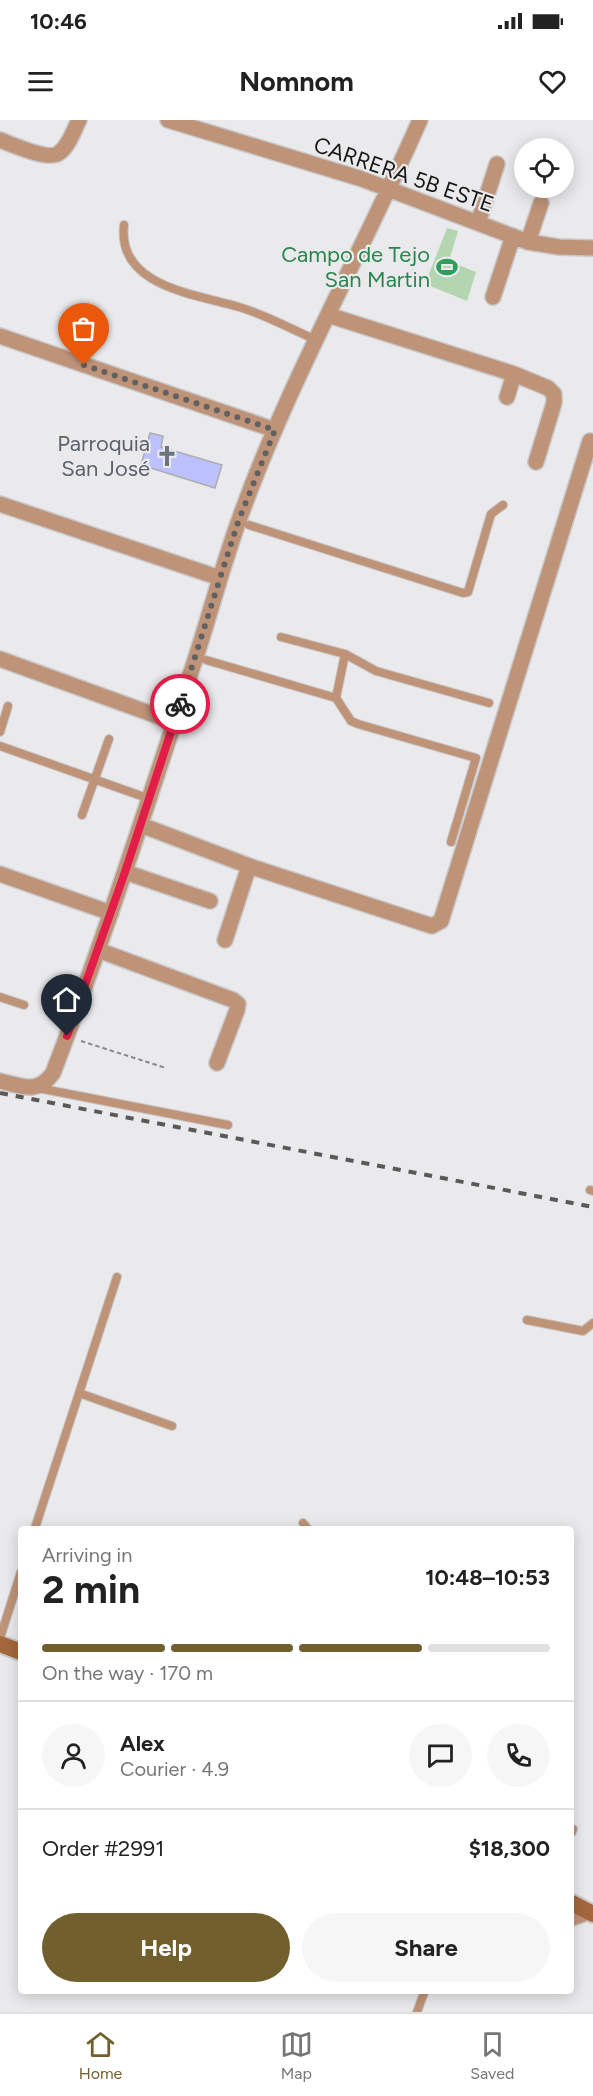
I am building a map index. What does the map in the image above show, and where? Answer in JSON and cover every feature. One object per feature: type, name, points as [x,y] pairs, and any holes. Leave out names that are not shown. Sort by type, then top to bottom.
[{"type":"main road","points":[[0,1644],[18,1651]]},
{"type":"main road","points":[[574,1905],[591,1913]]},
{"type":"street","points":[[0,140],[48,156],[59,154],[79,120]]},
{"type":"street","name":"CARRERA 5B ESTE","points":[[168,120],[362,179],[528,242],[559,247],[593,248]]},
{"type":"street","points":[[0,1081],[37,1088],[46,1083],[53,1073],[111,913],[174,722],[201,659],[220,578],[244,523],[275,430],[420,120]]},
{"type":"street","points":[[478,223],[497,164]]},
{"type":"street","points":[[528,242],[541,203]]},
{"type":"street","points":[[493,297],[513,236]]},
{"type":"street","points":[[328,315],[514,374],[548,388],[554,393],[554,403],[536,462]]},
{"type":"street","points":[[0,336],[275,430]]},
{"type":"street","points":[[507,397],[514,374]]},
{"type":"street","points":[[141,825],[249,866],[432,926],[438,924],[441,921],[590,441]]},
{"type":"street","points":[[0,504],[220,578]]},
{"type":"street","points":[[0,659],[174,722]]},
{"type":"street","points":[[225,940],[249,866]]},
{"type":"street","points":[[125,872],[210,902]]},
{"type":"street","points":[[0,874],[111,913]]},
{"type":"street","points":[[98,950],[233,1000],[238,1004],[217,1063]]},
{"type":"street","points":[[574,1917],[591,1913]]},
{"type":"lane","points":[[124,225],[123,238],[129,257],[152,279],[196,296],[240,307],[316,340]]},
{"type":"lane","points":[[244,523],[463,593],[468,592],[491,514],[503,505]]},
{"type":"lane","points":[[281,637],[345,654],[376,671],[489,703]]},
{"type":"lane","points":[[336,698],[345,654]]},
{"type":"lane","points":[[201,659],[336,698],[351,721],[476,758],[451,842]]},
{"type":"lane","points":[[0,732],[8,706]]},
{"type":"lane","points":[[82,814],[110,739]]},
{"type":"lane","points":[[0,746],[150,799]]},
{"type":"lane","points":[[0,997],[24,1005]]},
{"type":"lane","points":[[37,1088],[228,1125]]},
{"type":"lane","points":[[36,1526],[117,1277]]},
{"type":"lane","points":[[526,1320],[583,1331],[593,1323]]},
{"type":"lane","points":[[79,1393],[172,1425]]},
{"type":"lane","points":[[0,1638],[18,1581]]},
{"type":"lane","points":[[417,2012],[423,1994]]},
{"type":"path","points":[[67,1036],[166,1068]]},
{"type":"green space","name":"Campo de Tejo San Martin","points":[[447,228],[458,231],[449,261],[476,272],[467,301],[425,284]]},
{"type":"building","name":"Parroquia San José","points":[[150,433],[163,436],[161,447],[222,465],[215,488],[141,465]]},
{"type":"railway","points":[[0,1093],[593,1207]]},
{"type":"way so far","points":[[84,365],[275,430],[238,522],[180,704]]},
{"type":"place","name":"Campo de Tejo San Martin","points":[[447,267]]},
{"type":"place","name":"Parroquia San José","points":[[167,456]]},
{"type":"route","points":[[67,1036],[150,799],[180,704]]}]
